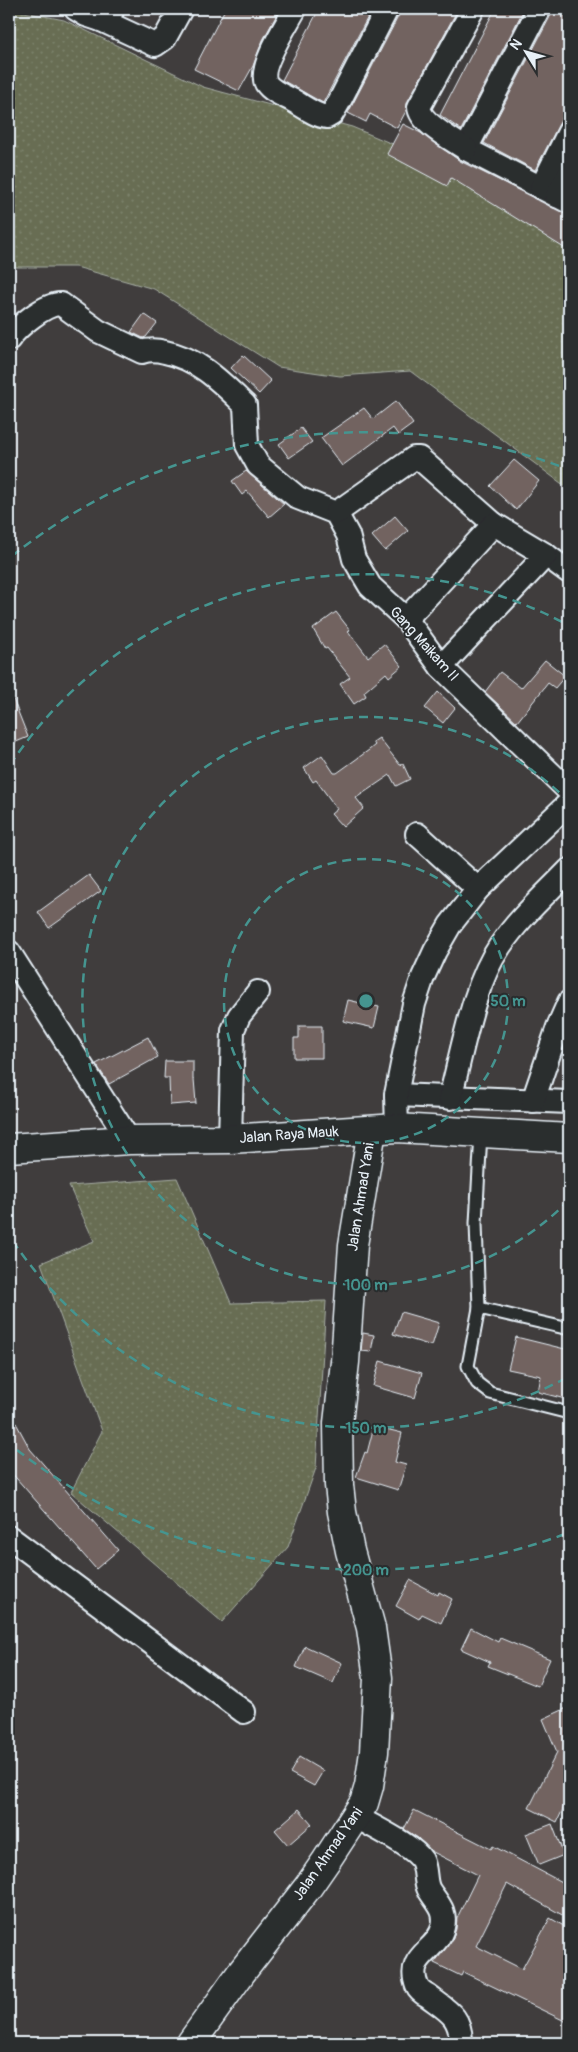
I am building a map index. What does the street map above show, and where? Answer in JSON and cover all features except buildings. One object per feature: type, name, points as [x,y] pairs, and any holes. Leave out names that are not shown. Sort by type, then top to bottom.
[{"type":"street","points":[[76,9],[86,15],[108,14],[155,45],[165,38],[181,9]]},
{"type":"street","points":[[296,9],[268,60],[264,72],[265,82],[273,90],[318,115],[327,117],[332,114],[339,102],[387,9]]},
{"type":"street","points":[[473,9],[419,107],[421,116],[434,128],[466,149],[556,195]]},
{"type":"street","points":[[466,149],[539,9]]},
{"type":"street","points":[[556,195],[569,132]]},
{"type":"street","points":[[556,195],[569,174]]},
{"type":"street","points":[[9,339],[19,326],[29,319],[50,306],[62,304],[98,331],[142,352],[148,350],[164,352],[192,360],[209,372],[245,405],[247,444],[258,465],[298,498],[336,513],[418,458],[494,524],[546,555],[569,572]]},
{"type":"street","name":"Gang Maikam II","points":[[336,513],[348,535],[354,559],[370,586],[406,619],[442,667],[569,791]]},
{"type":"street","points":[[406,619],[494,524]]},
{"type":"street","points":[[442,667],[546,555]]},
{"type":"street","points":[[384,1129],[396,1095],[414,1004],[423,977],[435,951],[450,925],[478,889],[569,803]]},
{"type":"street","points":[[417,834],[478,889]]},
{"type":"street","points":[[450,1098],[474,1005],[484,977],[499,948],[519,920],[569,870]]},
{"type":"street","points":[[9,952],[129,1140]]},
{"type":"street","points":[[230,1138],[233,1030],[239,1016],[258,992]]},
{"type":"street","points":[[533,1101],[564,1027],[569,1002]]},
{"type":"street","points":[[396,1095],[569,1102]]},
{"type":"street","name":"Jalan Raya Mauk","points":[[9,1148],[129,1140],[230,1138],[384,1129],[569,1138]]},
{"type":"street","name":"Jalan Ahmad Yani","points":[[191,2043],[241,1973],[308,1887],[355,1816],[364,1802],[372,1766],[378,1703],[378,1678],[371,1628],[350,1551],[342,1512],[339,1485],[338,1423],[352,1245],[384,1129]]},
{"type":"street","points":[[9,1538],[244,1712]]},
{"type":"street","points":[[355,1816],[410,1849],[421,1860],[426,1870],[427,1884],[443,1908],[444,1921],[443,1928],[436,1942],[418,1959],[415,1968],[417,1984],[420,1990],[457,2020],[461,2033],[461,2043]]},
{"type":"lane","points":[[480,1133],[476,1223],[479,1308],[468,1366],[477,1383],[490,1393],[569,1413]]},
{"type":"lane","points":[[479,1308],[569,1329]]},
{"type":"green space","points":[[9,9],[64,20],[203,87],[352,127],[445,166],[569,236],[569,489],[410,371],[340,376],[278,367],[154,289],[76,267],[9,267]]},
{"type":"green space","points":[[177,1178],[231,1303],[326,1301],[316,1468],[288,1547],[222,1622],[71,1492],[102,1431],[41,1263],[94,1241],[69,1186]]}]
